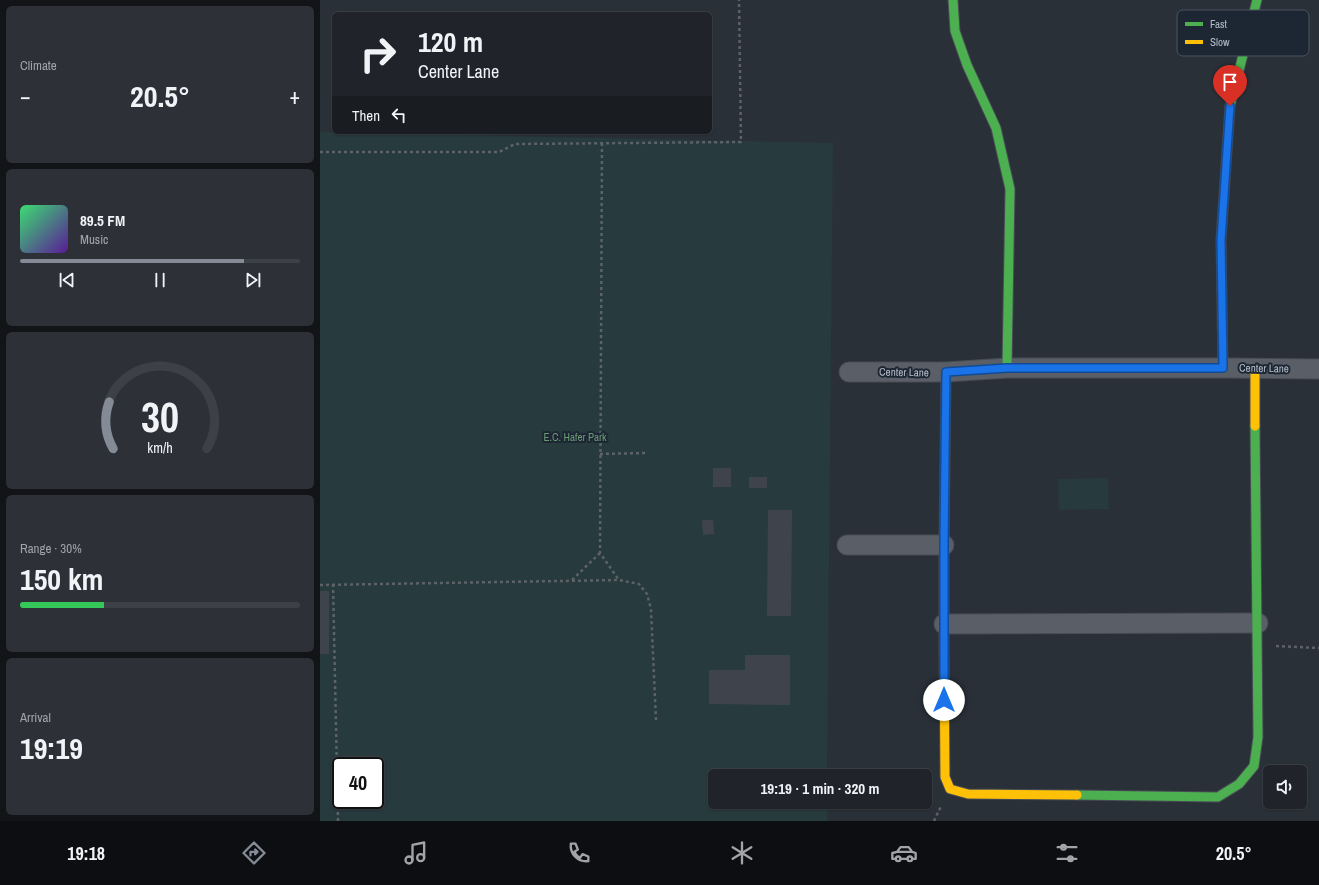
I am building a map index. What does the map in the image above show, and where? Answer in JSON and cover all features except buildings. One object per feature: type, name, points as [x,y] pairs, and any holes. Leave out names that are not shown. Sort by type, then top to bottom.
[{"type":"street","points":[[953,0],[955,31],[968,65],[996,128],[1010,190],[1007,368]]},
{"type":"street","points":[[1254,10],[1257,0]]},
{"type":"street","points":[[1223,368],[1221,240],[1230,106],[1243,56]]},
{"type":"street","name":"Center Lane","points":[[849,372],[946,372],[1007,368],[1319,369]]},
{"type":"street","points":[[946,372],[944,777],[950,789],[968,794],[1218,797],[1239,784],[1254,766],[1258,737],[1255,369]]},
{"type":"street","points":[[847,545],[944,545]]},
{"type":"street","points":[[944,624],[1258,622]]},
{"type":"path","points":[[320,152],[499,152],[515,144],[741,142],[739,0]]},
{"type":"path","points":[[602,143],[600,553],[619,580]]},
{"type":"path","points":[[600,454],[646,453]]},
{"type":"path","points":[[571,581],[600,553]]},
{"type":"path","points":[[320,585],[619,580],[639,584],[647,594],[651,609],[656,721]]},
{"type":"path","points":[[333,584],[338,821]]},
{"type":"path","points":[[1258,645],[1319,648]]},
{"type":"green space","name":"E.C. Hafer Park","points":[[320,132],[332,132],[332,134],[413,134],[833,143],[827,769],[708,769],[708,809],[827,809],[827,821],[320,821]]},
{"type":"green space","points":[[1108,478],[1109,509],[1059,510],[1058,479]]},
{"type":"traffic: fast","points":[[953,0],[955,31],[967,65],[996,128],[1010,189],[1007,368]]},
{"type":"traffic: fast","points":[[1254,10],[1257,0]]},
{"type":"traffic: fast","points":[[1223,368],[1221,240],[1230,106],[1243,56]]},
{"type":"traffic: fast","points":[[944,646],[946,372]]},
{"type":"traffic: fast","points":[[1077,795],[1218,797],[1239,784],[1254,766],[1258,737],[1255,426]]},
{"type":"traffic: slow","points":[[1255,369],[1255,426]]},
{"type":"traffic: slow","points":[[944,646],[945,777],[950,789],[968,794],[1077,795]]},
{"type":"route","points":[[944,700],[946,372],[1007,368],[1223,368],[1221,240],[1230,106]]}]
